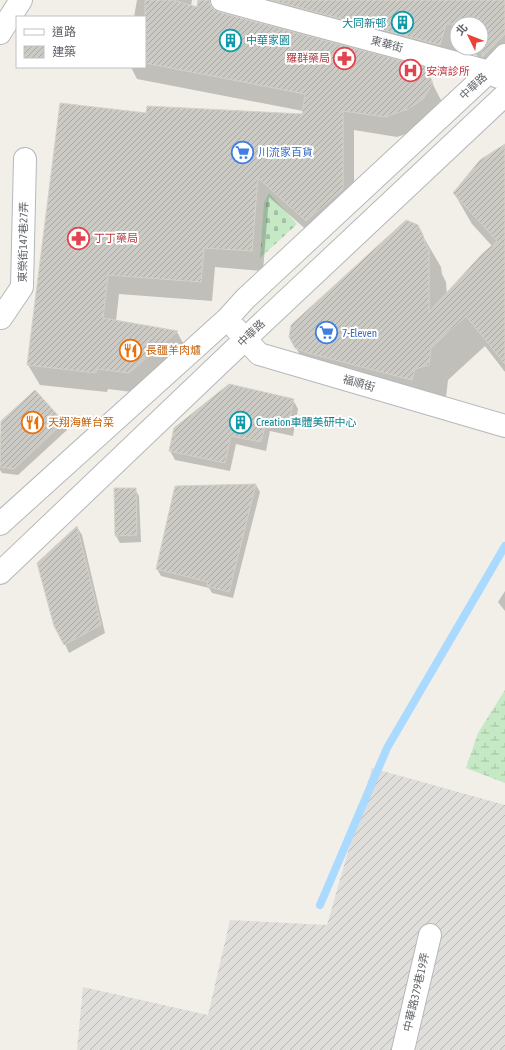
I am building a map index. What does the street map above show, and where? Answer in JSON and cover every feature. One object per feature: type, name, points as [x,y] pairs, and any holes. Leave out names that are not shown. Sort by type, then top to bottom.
[{"type":"street","points":[[0,33],[21,0]]},
{"type":"street","name":"東華街","points":[[222,0],[497,76]]},
{"type":"street","name":"中華路","points":[[0,524],[226,319],[245,299],[497,76],[505,55]]},
{"type":"street","name":"中華路","points":[[0,573],[245,339],[505,95]]},
{"type":"street","name":"東榮街147巷27弄","points":[[0,318],[22,286],[25,159]]},
{"type":"street","name":"福順街","points":[[226,319],[259,354],[505,426]]},
{"type":"street","name":"中華路379巷19弄","points":[[403,1050],[430,935]]},
{"type":"shaded area","points":[[372,768],[505,805],[505,1050],[77,1050],[83,987],[208,1015],[230,920],[327,925]]},
{"type":"green space","points":[[269,193],[297,224],[260,258],[264,203]]},
{"type":"green space","points":[[505,690],[505,783],[466,768],[478,733]]},
{"type":"building","points":[[145,0],[173,0],[197,7],[198,0],[210,0],[210,4],[213,9],[219,12],[425,67],[433,83],[423,99],[408,109],[385,117],[343,111],[343,189],[306,221],[258,178],[252,251],[204,248],[201,282],[108,275],[103,318],[178,331],[129,373],[97,369],[96,373],[27,365],[60,103],[146,113],[147,106],[302,114],[305,94],[146,63]]},
{"type":"building","name":"大同新邨","points":[[270,0],[505,0],[505,34],[489,50],[489,16],[449,16],[449,24],[446,24],[440,45]]},
{"type":"building","points":[[505,144],[505,364],[466,316],[431,348],[429,365],[415,369],[412,380],[308,353],[295,348],[289,337],[291,325],[406,220],[418,225],[429,250],[429,312],[482,254],[497,241],[453,193],[480,160]]},
{"type":"building","points":[[229,384],[294,399],[288,427],[266,423],[261,442],[231,436],[225,463],[169,451],[174,428]]},
{"type":"building","name":"天翔海鮮台菜","points":[[35,390],[64,422],[14,469],[0,467],[1,421]]},
{"type":"building","points":[[256,484],[229,592],[207,586],[208,582],[156,569],[175,486]]},
{"type":"building","points":[[114,488],[136,488],[137,535],[115,536]]},
{"type":"building","points":[[77,526],[101,625],[64,645],[54,626],[37,563]]},
{"type":"waterway","points":[[320,905],[387,748],[505,546]]},
{"type":"place","name":"大同新邨","points":[[402,23]]},
{"type":"place","name":"中華家園","points":[[230,40]]},
{"type":"place","name":"羅群藥局","points":[[345,58]]},
{"type":"place","name":"安濟診所","points":[[410,71]]},
{"type":"place","name":"川流家百貨","points":[[243,152]]},
{"type":"place","name":"丁丁藥局","points":[[78,238]]},
{"type":"place","name":"7-Eleven","points":[[327,333]]},
{"type":"place","name":"長疆羊肉爐","points":[[130,350]]},
{"type":"place","name":"天翔海鮮台菜","points":[[32,422]]},
{"type":"place","name":"Creation車體美研中心","points":[[240,422]]}]
